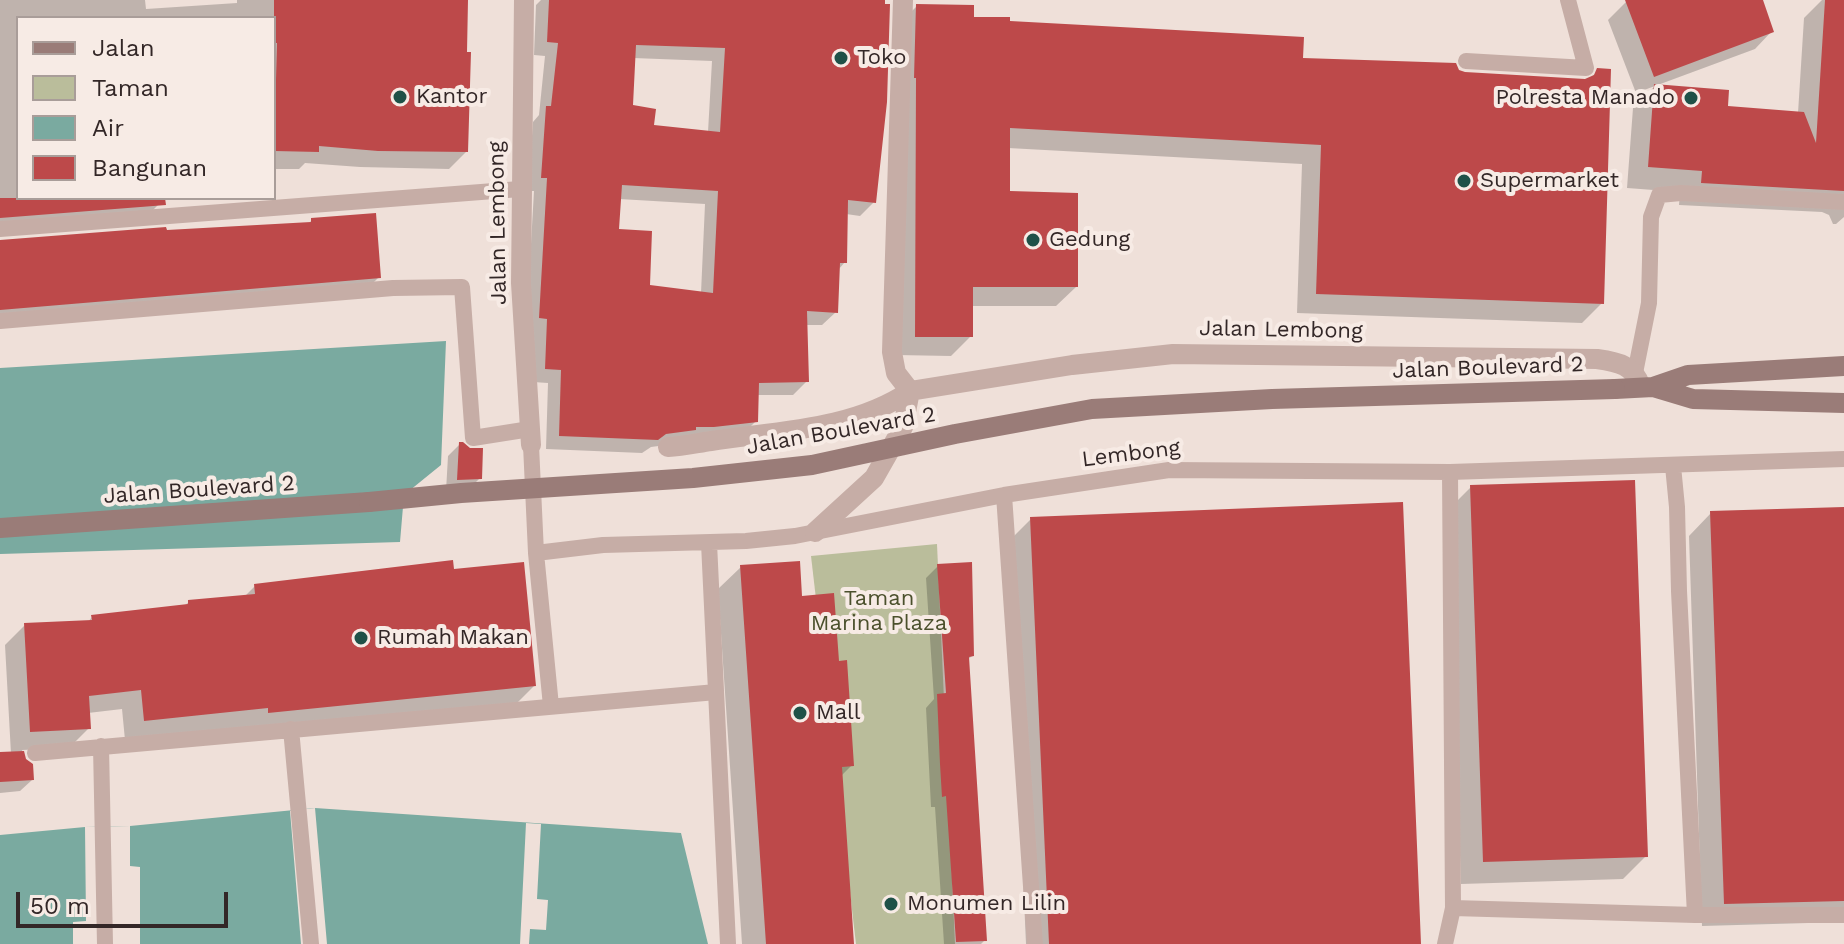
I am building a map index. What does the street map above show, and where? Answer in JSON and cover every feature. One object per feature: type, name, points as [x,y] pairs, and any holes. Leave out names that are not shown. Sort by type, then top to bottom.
[{"type":"main road","points":[[1643,382],[1688,375],[1844,366]]},
{"type":"main road","points":[[1643,382],[1693,399],[1844,403]]},
{"type":"main road","name":"Jalan Boulevard 2","points":[[0,528],[693,478],[812,465],[1092,409],[1272,399],[1615,389],[1643,382]]},
{"type":"street","name":"Jalan Lembong","points":[[524,0],[521,283],[531,437]]},
{"type":"street","points":[[815,532],[874,478],[903,427],[910,391],[896,373],[892,352],[903,0]]},
{"type":"street","name":"Jalan Lembong","points":[[910,391],[1072,365],[1212,353],[1597,359],[1620,363],[1643,382]]},
{"type":"street","points":[[668,447],[789,431],[867,414],[893,403],[910,391]]},
{"type":"lane","points":[[1466,61],[1586,68],[1568,0]]},
{"type":"lane","points":[[0,229],[520,189]]},
{"type":"lane","points":[[1643,382],[1651,217],[1659,195],[1681,193],[1844,202]]},
{"type":"lane","points":[[0,321],[393,288],[462,287],[473,438],[531,437],[536,553],[551,706]]},
{"type":"lane","name":"Lembong","points":[[536,553],[603,545],[746,541],[815,532],[1004,495],[1169,470],[1450,472],[1844,459]]},
{"type":"lane","points":[[1673,466],[1695,915]]},
{"type":"lane","points":[[1445,944],[1453,908],[1450,472]]},
{"type":"lane","points":[[1004,495],[1035,944]]},
{"type":"lane","points":[[709,543],[728,944]]},
{"type":"lane","points":[[35,753],[716,692]]},
{"type":"lane","points":[[291,729],[311,944]]},
{"type":"lane","points":[[101,746],[105,944]]},
{"type":"lane","points":[[1453,908],[1695,915],[1844,915]]},
{"type":"green space","name":"Taman Marina Plaza","points":[[937,544],[955,944],[856,944],[811,556]]},
{"type":"water","points":[[446,341],[441,465],[404,495],[400,542],[0,554],[0,368]]},
{"type":"water","points":[[315,808],[681,833],[708,944],[0,944],[0,835]]},
{"type":"pier","points":[[315,808],[327,944],[301,944],[290,811]]},
{"type":"pier","points":[[526,823],[541,824],[537,899],[548,900],[546,930],[530,929],[529,944],[520,944]]},
{"type":"pier","points":[[130,826],[130,866],[140,867],[140,944],[73,944],[73,922],[86,921],[85,827]]},
{"type":"building","points":[[274,0],[468,0],[467,52],[471,52],[468,152],[378,151],[319,146],[319,152],[276,151],[277,43]]},
{"type":"building","points":[[549,0],[885,0],[885,4],[890,4],[887,102],[876,203],[848,200],[847,263],[840,263],[838,313],[807,311],[809,382],[759,383],[758,422],[696,427],[696,430],[666,434],[658,440],[559,436],[561,370],[545,369],[547,319],[539,318],[547,178],[541,178],[546,106],[551,106],[558,43],[547,42]],"holes":[[[636,45],[725,48],[720,132],[654,125],[656,109],[633,105]],[[622,185],[718,191],[713,293],[650,285],[652,231],[619,229]]]},
{"type":"building","points":[[1625,0],[1763,0],[1774,32],[1654,77]]},
{"type":"building","name":"Polresta Manado","points":[[1825,0],[1844,0],[1844,191],[1701,183],[1702,171],[1648,167],[1654,84],[1729,90],[1728,106],[1804,112],[1816,143]]},
{"type":"building","points":[[916,4],[974,5],[974,17],[1010,17],[1010,21],[1304,37],[1303,58],[1456,63],[1459,70],[1465,72],[1585,79],[1594,75],[1597,68],[1611,69],[1604,304],[1316,294],[1321,145],[1010,128],[1010,191],[1078,193],[1078,287],[973,287],[973,337],[915,337]]},
{"type":"building","points":[[0,198],[165,200],[166,205],[0,218]]},
{"type":"building","points":[[376,213],[381,278],[0,310],[0,240],[166,227],[167,230],[311,222],[311,218]]},
{"type":"building","points":[[459,442],[470,448],[483,448],[482,479],[457,480]]},
{"type":"building","points":[[1635,480],[1648,857],[1483,862],[1470,485]]},
{"type":"building","points":[[1403,502],[1421,944],[1049,944],[1030,517]]},
{"type":"building","points":[[1844,507],[1844,901],[1724,904],[1710,511]]},
{"type":"building","points":[[453,560],[454,569],[524,562],[536,686],[268,713],[268,708],[144,721],[141,690],[89,696],[91,729],[30,732],[24,623],[92,620],[91,615],[188,604],[188,600],[255,594],[254,584]]},
{"type":"building","name":"Mall","points":[[800,561],[802,596],[834,593],[839,661],[847,660],[854,766],[842,767],[854,944],[766,944],[740,565]]},
{"type":"building","points":[[972,562],[974,656],[969,657],[987,941],[956,942],[946,796],[942,797],[940,764],[937,694],[946,693],[937,564]]},
{"type":"building","points":[[24,751],[26,759],[33,764],[34,780],[0,782],[0,752]]},
{"type":"place","name":"Toko","points":[[841,58]]},
{"type":"place","name":"Kantor","points":[[400,97]]},
{"type":"place","name":"Polresta Manado","points":[[1691,98]]},
{"type":"place","name":"Supermarket","points":[[1464,181]]},
{"type":"place","name":"Gedung","points":[[1033,240]]},
{"type":"place","name":"Rumah Makan","points":[[361,638]]},
{"type":"place","name":"Mall","points":[[800,713]]},
{"type":"place","name":"Monumen Lilin","points":[[891,904]]}]
